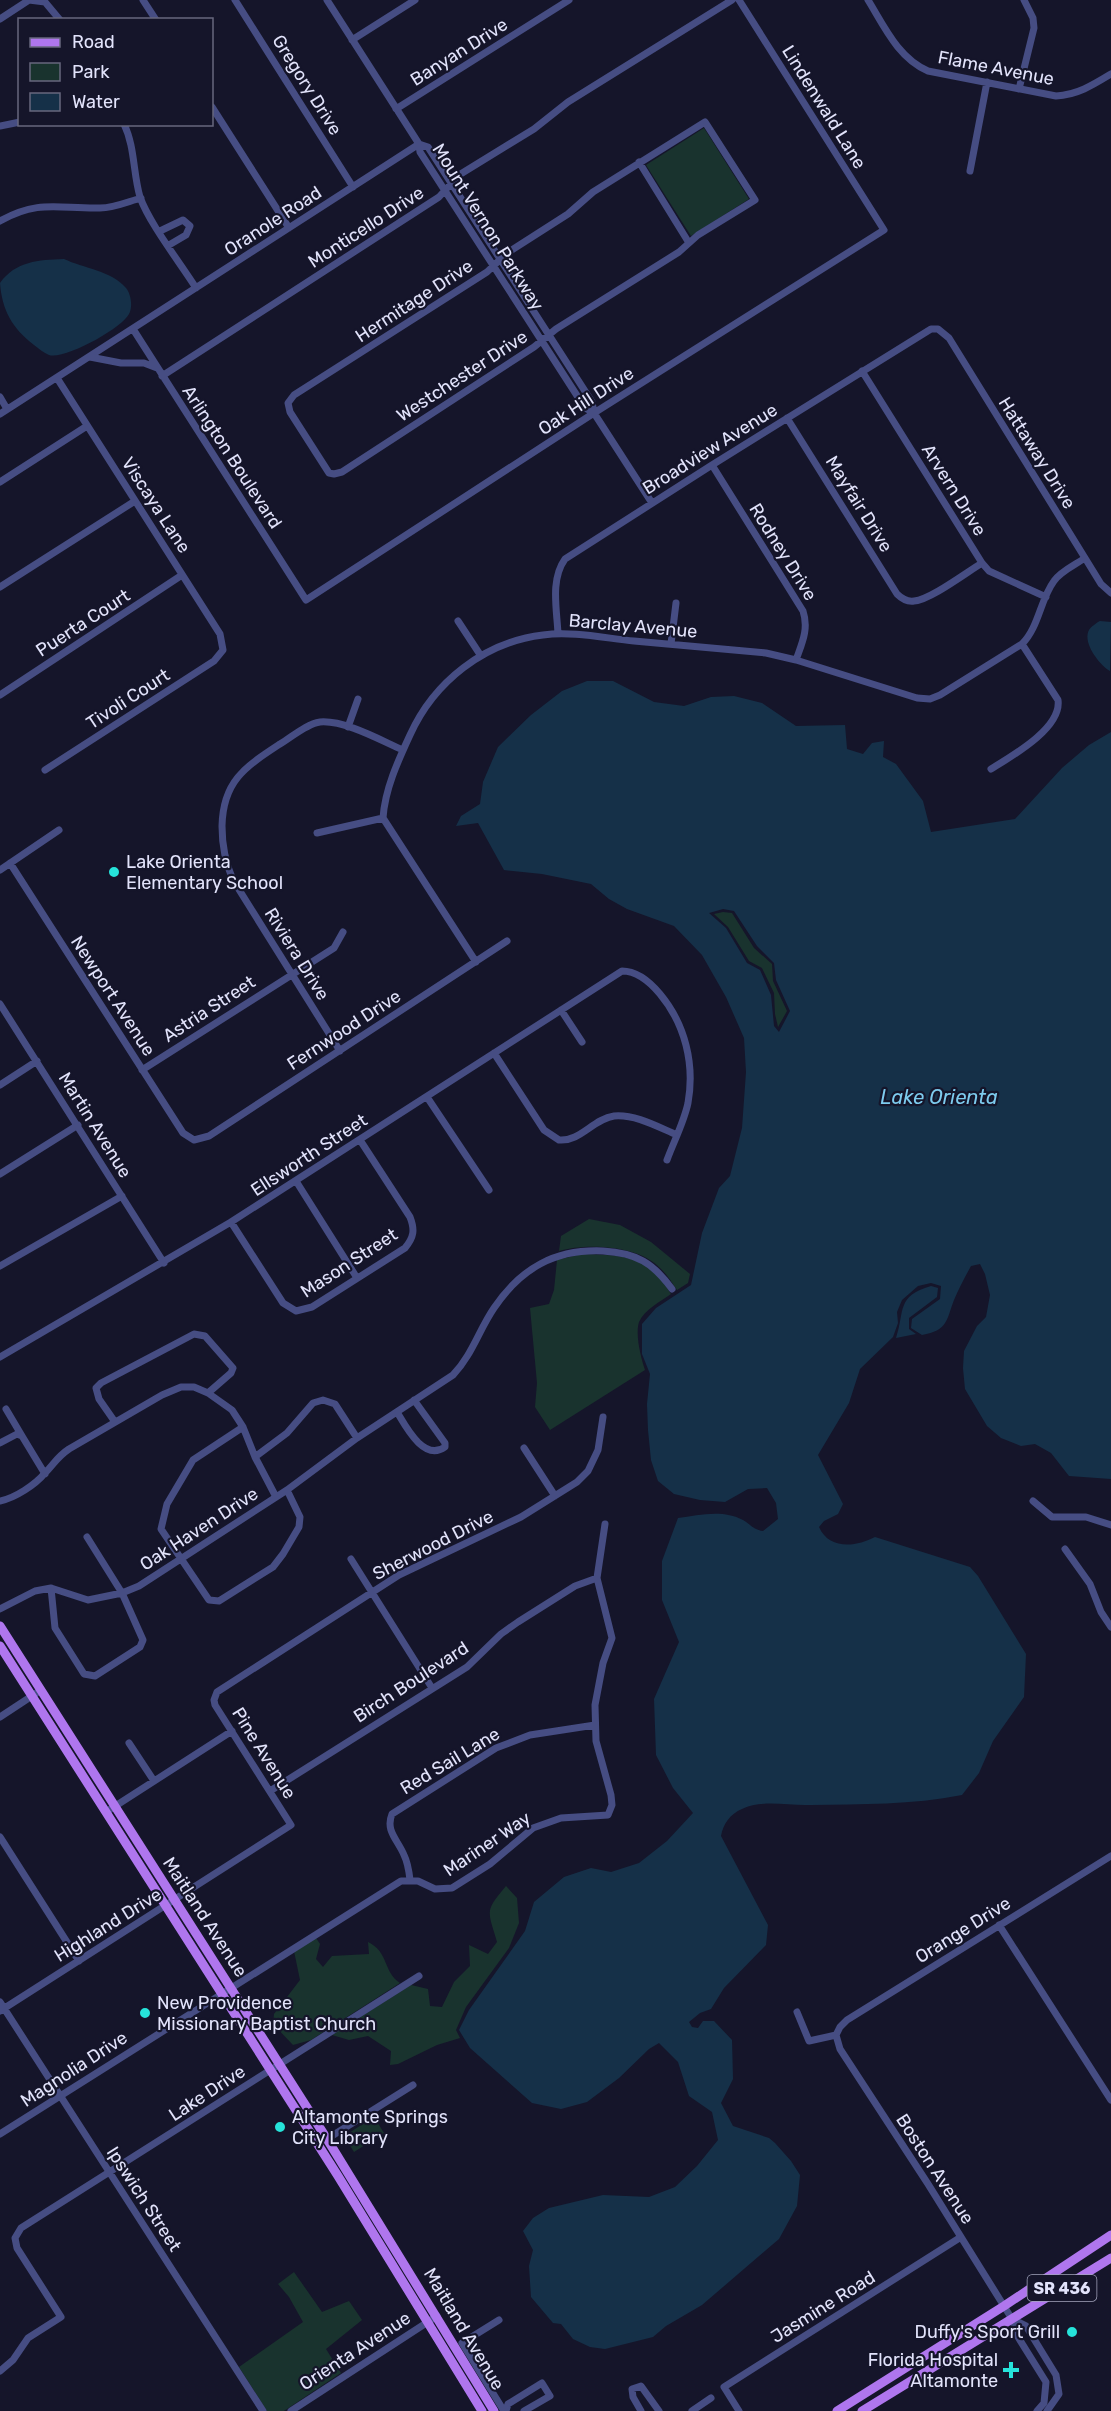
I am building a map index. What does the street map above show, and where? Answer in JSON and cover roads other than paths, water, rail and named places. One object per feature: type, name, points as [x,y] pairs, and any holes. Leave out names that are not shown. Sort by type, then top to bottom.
[{"type":"main road","name":"Maitland Avenue","points":[[0,1626],[347,2170],[494,2411]]},
{"type":"main road","name":"Maitland Avenue","points":[[0,1646],[338,2176],[482,2411]]},
{"type":"main road","name":"SR 436","points":[[837,2411],[846,2408],[1005,2306],[1111,2235]]},
{"type":"main road","name":"SR 436","points":[[862,2411],[1111,2258]]},
{"type":"street","points":[[0,19],[29,0],[45,2],[58,18]]},
{"type":"street","points":[[143,0],[155,18]]},
{"type":"street","name":"Gregory Drive","points":[[235,0],[353,187]]},
{"type":"street","points":[[327,0],[419,144]]},
{"type":"street","points":[[352,40],[415,0]]},
{"type":"street","name":"Banyan Drive","points":[[396,109],[568,0]]},
{"type":"street","name":"Monticello Drive","points":[[162,376],[439,197],[459,175],[534,129],[568,102],[732,0]]},
{"type":"street","name":"Lindenwald Lane","points":[[739,0],[884,230]]},
{"type":"street","name":"Flame Avenue","points":[[868,0],[898,48],[918,66],[928,71],[1056,96],[1068,96],[1111,74]]},
{"type":"street","points":[[1019,89],[1034,27],[1033,18],[1024,0]]},
{"type":"street","points":[[969,171],[987,82]]},
{"type":"street","points":[[213,109],[289,228]]},
{"type":"street","points":[[0,126],[18,122]]},
{"type":"street","name":"Hermitage Drive","points":[[334,474],[327,470],[291,412],[288,403],[294,395],[494,266],[507,253],[568,214],[593,192],[639,162],[705,122],[755,200]]},
{"type":"street","points":[[125,126],[132,147],[134,172],[141,198],[196,288]]},
{"type":"street","name":"Oranole Road","points":[[0,414],[419,144]]},
{"type":"street","name":"Mount Vernon Parkway","points":[[419,144],[428,147],[494,266],[592,402],[594,413],[652,503]]},
{"type":"street","points":[[639,162],[689,243]]},
{"type":"street","name":"Mount Vernon Parkway","points":[[449,187],[501,260],[545,338]]},
{"type":"street","points":[[0,220],[34,207],[57,205],[101,208],[141,198]]},
{"type":"street","name":"Westchester Drive","points":[[334,474],[342,472],[698,235],[755,200]]},
{"type":"street","points":[[160,231],[183,220],[190,226],[186,235],[169,245]]},
{"type":"street","name":"Oak Hill Drive","points":[[306,600],[594,413],[884,230]]},
{"type":"street","name":"Arlington Boulevard","points":[[133,329],[306,600]]},
{"type":"street","name":"Broadview Avenue","points":[[558,634],[556,579],[565,559],[924,332],[938,330]]},
{"type":"street","name":"Hattaway Drive","points":[[938,330],[949,338],[1101,584],[1111,593]]},
{"type":"street","points":[[90,357],[121,363],[144,363],[158,369]]},
{"type":"street","name":"Arvern Drive","points":[[862,371],[982,563],[989,571],[1046,597]]},
{"type":"street","name":"Viscaya Lane","points":[[57,378],[220,634],[224,650]]},
{"type":"street","points":[[0,397],[8,409]]},
{"type":"street","name":"Mayfair Drive","points":[[787,418],[897,594],[909,601],[922,600],[982,563]]},
{"type":"street","points":[[0,482],[87,426]]},
{"type":"street","name":"Rodney Drive","points":[[712,465],[803,611],[806,631],[796,660]]},
{"type":"street","points":[[0,587],[135,501]]},
{"type":"street","name":"Barclay Avenue","points":[[383,818],[388,791],[403,750],[415,724],[442,685],[481,656],[517,640],[558,634],[766,653],[796,660],[917,698],[930,699],[1022,644],[1031,631],[1053,582],[1059,575],[1085,558]]},
{"type":"street","name":"Puerta Court","points":[[0,695],[182,575]]},
{"type":"street","points":[[671,644],[676,603]]},
{"type":"street","points":[[458,621],[481,656]]},
{"type":"street","points":[[991,769],[1022,750],[1056,717],[1059,708],[1058,700],[1022,644]]},
{"type":"street","name":"Tivoli Court","points":[[45,770],[214,661],[224,650]]},
{"type":"street","points":[[348,727],[358,699]]},
{"type":"street","name":"Riviera Drive","points":[[340,1051],[230,873],[223,851],[224,799],[244,770],[304,728],[318,722],[331,722],[348,727],[403,750]]},
{"type":"street","points":[[317,833],[383,818],[476,962]]},
{"type":"street","points":[[0,870],[59,830]]},
{"type":"street","name":"Newport Avenue","points":[[10,863],[183,1133],[194,1140]]},
{"type":"street","name":"Astria Street","points":[[142,1070],[334,948],[343,932]]},
{"type":"street","name":"Fernwood Drive","points":[[194,1140],[208,1136],[507,941]]},
{"type":"street","name":"Ellsworth Street","points":[[0,1357],[231,1222],[614,975],[630,971],[652,985],[669,1004],[682,1032],[689,1053],[688,1104],[677,1135]]},
{"type":"street","name":"Martin Avenue","points":[[0,1004],[164,1263]]},
{"type":"street","points":[[561,1010],[582,1042]]},
{"type":"street","points":[[494,1053],[544,1130],[559,1140],[574,1138],[602,1120],[614,1116],[627,1117],[677,1135],[668,1160]]},
{"type":"street","points":[[0,1084],[37,1061]]},
{"type":"street","points":[[428,1097],[489,1190]]},
{"type":"street","points":[[0,1174],[78,1125]]},
{"type":"street","name":"Mason Street","points":[[231,1222],[283,1303],[296,1311],[312,1307],[405,1248],[413,1235],[410,1217],[360,1140]]},
{"type":"street","points":[[296,1181],[357,1278]]},
{"type":"street","points":[[0,1266],[122,1196]]},
{"type":"street","name":"Oak Haven Drive","points":[[51,1588],[88,1600],[122,1593],[139,1586],[287,1490],[357,1438],[453,1375],[463,1364],[494,1308],[517,1280],[536,1266],[561,1254],[581,1250],[619,1252],[642,1260],[657,1269],[672,1289]]},
{"type":"street","points":[[115,1422],[99,1399],[96,1388],[101,1383],[194,1334],[205,1336],[233,1368],[231,1374],[208,1393]]},
{"type":"street","points":[[0,1500],[7,1500],[33,1484],[45,1474],[56,1458],[162,1395],[181,1387],[194,1387],[208,1393],[232,1410],[243,1427],[276,1497]]},
{"type":"street","points":[[255,1456],[287,1433],[313,1403],[323,1400],[335,1404],[357,1438]]},
{"type":"street","points":[[397,1412],[419,1443],[433,1452],[438,1452],[445,1443],[414,1400]]},
{"type":"street","points":[[6,1409],[45,1474]]},
{"type":"street","name":"Sherwood Drive","points":[[214,1696],[220,1689],[399,1575],[521,1518],[577,1482],[588,1471],[598,1450],[603,1417]]},
{"type":"street","points":[[243,1427],[192,1460],[167,1504],[161,1529],[209,1600],[219,1601],[273,1567],[284,1554],[299,1527],[300,1516],[287,1490]]},
{"type":"street","points":[[0,1443],[17,1434],[22,1436]]},
{"type":"street","points":[[524,1448],[555,1496]]},
{"type":"street","points":[[1032,1501],[1052,1517],[1086,1517],[1111,1525]]},
{"type":"street","name":"Mariner Way","points":[[410,1880],[435,1889],[452,1888],[490,1864],[533,1828],[561,1818],[608,1815],[612,1805],[611,1795],[599,1758],[595,1725],[597,1684],[612,1638],[597,1578],[605,1524]]},
{"type":"street","points":[[0,1609],[35,1591],[51,1588],[55,1629],[84,1674],[95,1676],[140,1647],[143,1640],[122,1593],[87,1537]]},
{"type":"street","points":[[1065,1549],[1090,1584],[1101,1612],[1111,1627]]},
{"type":"street","points":[[351,1559],[432,1688]]},
{"type":"street","name":"Birch Boulevard","points":[[270,1791],[467,1667],[501,1634],[518,1622],[575,1586],[597,1578]]},
{"type":"street","points":[[0,1717],[41,1690]]},
{"type":"street","name":"Pine Avenue","points":[[214,1696],[215,1705],[291,1825]]},
{"type":"street","name":"Red Sail Lane","points":[[410,1880],[404,1852],[390,1831],[389,1822],[392,1814],[496,1748],[530,1735],[595,1725]]},
{"type":"street","points":[[58,1737],[67,1731]]},
{"type":"street","points":[[106,1812],[232,1731]]},
{"type":"street","points":[[129,1743],[154,1781]]},
{"type":"street","name":"Highland Drive","points":[[1,2008],[79,1961],[291,1825]]},
{"type":"street","points":[[0,1837],[79,1961]]},
{"type":"street","name":"Orange Drive","points":[[836,2035],[847,2020],[1111,1856]]},
{"type":"street","name":"Magnolia Drive","points":[[0,2134],[389,1888],[410,1880]]},
{"type":"street","points":[[999,1925],[1111,2100]]},
{"type":"street","name":"Lake Drive","points":[[0,2371],[13,2360],[28,2338],[61,2317],[17,2248],[15,2238],[21,2228],[419,1976]]},
{"type":"street","name":"Ipswich Street","points":[[1,2008],[263,2411]]},
{"type":"street","points":[[797,2012],[809,2041],[836,2035]]},
{"type":"street","name":"Boston Avenue","points":[[836,2035],[840,2049],[961,2236],[981,2272],[1005,2306],[1018,2337],[1046,2382],[1044,2403],[1037,2411]]},
{"type":"street","points":[[327,2139],[413,2085]]},
{"type":"street","points":[[338,2176],[347,2170]]},
{"type":"street","name":"Jasmine Road","points":[[739,2411],[724,2387],[961,2236]]},
{"type":"street","name":"Orienta Avenue","points":[[291,2411],[437,2316]]},
{"type":"street","name":"Boston Avenue","points":[[1012,2319],[1026,2326],[1056,2375],[1059,2394],[1047,2411]]},
{"type":"street","points":[[499,2320],[462,2343],[505,2411]]},
{"type":"street","points":[[505,2411],[508,2404],[542,2383],[550,2396],[524,2411]]},
{"type":"street","points":[[641,2411],[632,2394],[632,2389],[641,2386],[658,2411]]},
{"type":"street","points":[[692,2411],[711,2398]]},
{"type":"water","points":[[64,259],[120,282],[129,294],[131,308],[129,314],[116,327],[92,342],[67,353],[49,355],[26,339],[14,325],[3,302],[0,283],[13,270],[28,263]]},
{"type":"water","points":[[1100,621],[1111,622],[1110,671],[1097,659],[1088,641],[1089,630]]},
{"type":"water","name":"Lake Orienta","points":[[587,681],[613,681],[654,702],[684,706],[711,697],[734,696],[762,703],[796,726],[845,725],[847,749],[863,754],[872,743],[884,741],[883,757],[896,764],[923,801],[931,832],[1015,819],[1062,768],[1089,745],[1111,732],[1111,1479],[1069,1476],[1051,1453],[1035,1444],[1021,1446],[1001,1438],[987,1426],[965,1389],[963,1368],[964,1351],[977,1326],[986,1317],[990,1295],[980,1264],[971,1266],[945,1324],[931,1333],[922,1335],[911,1328],[912,1319],[940,1299],[941,1286],[931,1283],[918,1286],[902,1300],[897,1312],[898,1323],[893,1337],[860,1369],[849,1403],[818,1455],[843,1504],[838,1514],[824,1521],[819,1527],[829,1540],[836,1543],[860,1543],[875,1537],[970,1567],[978,1576],[1026,1654],[1024,1697],[993,1741],[979,1773],[962,1795],[924,1801],[886,1803],[758,1804],[738,1811],[723,1827],[721,1836],[768,1925],[766,1945],[724,1988],[711,2009],[700,2013],[689,2022],[692,2027],[698,2028],[703,2021],[714,2021],[732,2040],[733,2079],[721,2103],[733,2126],[769,2138],[791,2161],[800,2175],[797,2206],[779,2239],[702,2305],[666,2326],[653,2337],[605,2349],[590,2347],[573,2339],[561,2324],[553,2323],[531,2297],[529,2266],[533,2250],[523,2231],[533,2218],[549,2208],[603,2195],[649,2197],[675,2187],[697,2166],[718,2140],[712,2112],[689,2096],[678,2062],[659,2043],[587,2102],[561,2109],[532,2103],[470,2048],[459,2030],[469,2010],[525,1931],[534,1902],[564,1877],[591,1868],[611,1872],[639,1863],[667,1841],[693,1813],[673,1788],[656,1755],[654,1699],[679,1642],[662,1600],[662,1561],[678,1518],[711,1514],[727,1515],[743,1520],[763,1531],[778,1519],[776,1503],[767,1488],[748,1489],[725,1502],[700,1500],[674,1494],[658,1481],[651,1460],[648,1430],[647,1404],[650,1374],[642,1354],[642,1324],[656,1308],[691,1285],[702,1233],[719,1188],[730,1176],[742,1128],[746,1072],[744,1038],[726,997],[702,955],[674,926],[627,909],[609,899],[591,884],[542,874],[504,870],[478,823],[456,826],[461,816],[480,804],[483,782],[498,747],[531,715],[562,691]],"holes":[[[723,909],[734,911],[757,946],[774,963],[776,980],[790,1011],[779,1032],[774,1026],[771,995],[760,970],[747,963],[726,928],[709,913]]]},
{"type":"water","points":[[931,1286],[938,1288],[937,1297],[909,1318],[909,1329],[916,1334],[896,1338],[907,1300],[920,1290]]},
{"type":"place","name":"Lake Orienta Elementary School","points":[[114,872]]},
{"type":"place","name":"New Providence Missionary Baptist Church","points":[[145,2013]]},
{"type":"place","name":"Altamonte Springs City Library","points":[[280,2127]]},
{"type":"place","name":"Duffy's Sport Grill","points":[[1072,2332]]},
{"type":"place","name":"Florida Hospital Altamonte","points":[[1011,2370]]}]
